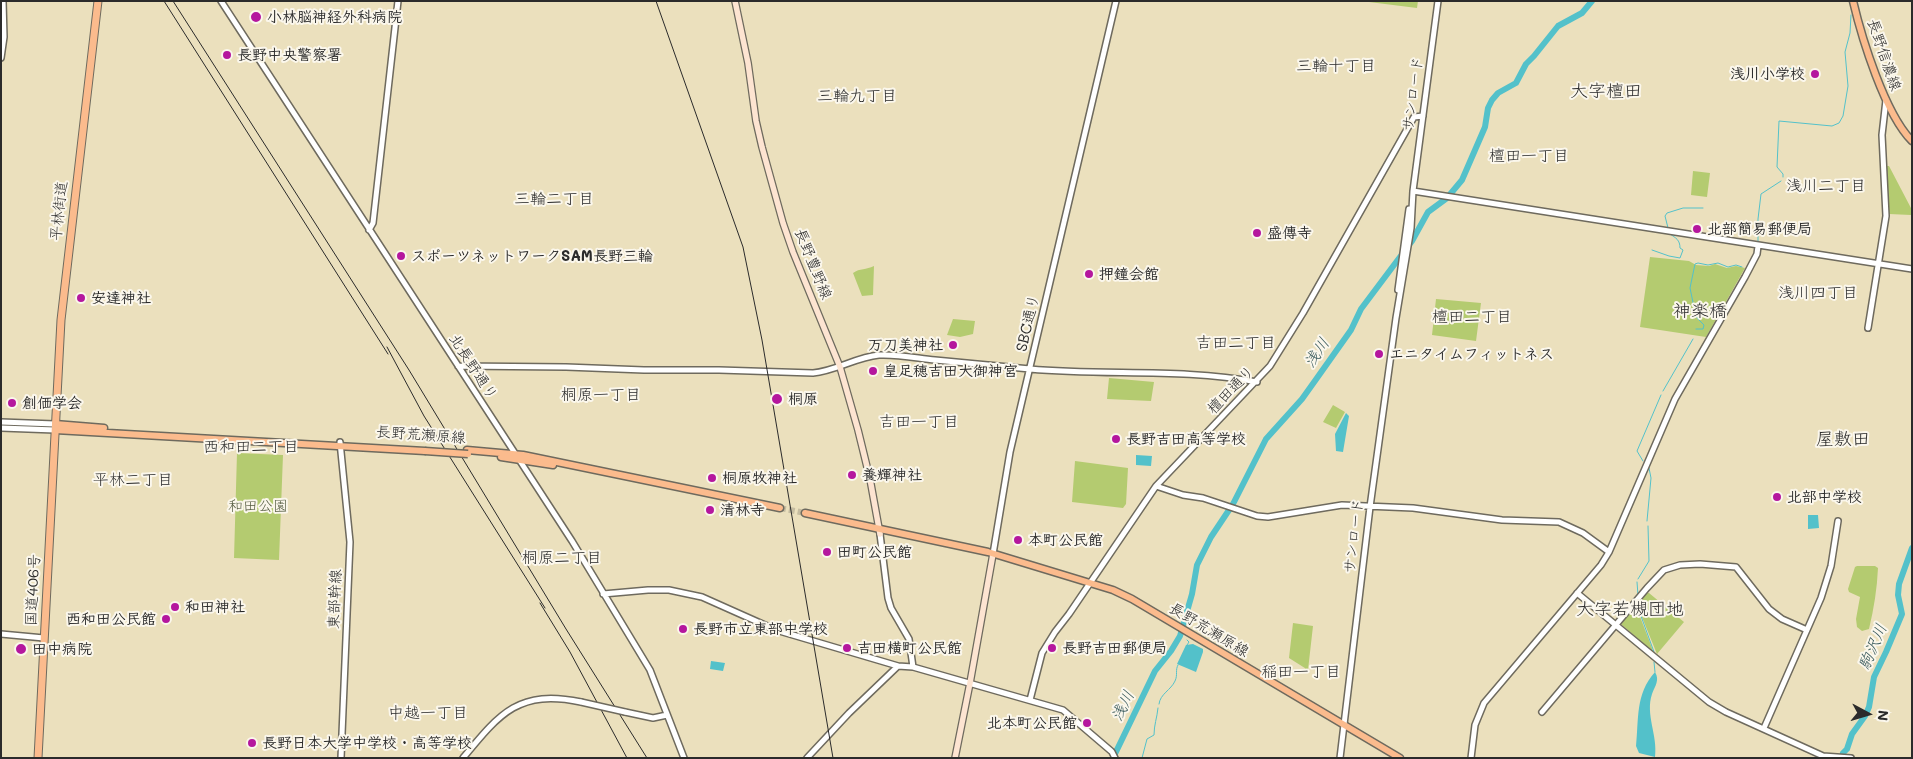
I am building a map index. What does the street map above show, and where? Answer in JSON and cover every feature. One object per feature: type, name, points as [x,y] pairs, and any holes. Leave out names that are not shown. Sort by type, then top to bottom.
[{"type":"highway","name":"平林街道","points":[[55,427],[61,320],[98,1]]},
{"type":"highway","name":"国道406号","points":[[38,758],[55,427]]},
{"type":"main road","name":"長野豊野線","points":[[735,1],[748,63],[756,122],[783,222],[840,366],[858,430],[880,531]]},
{"type":"main road","name":"長野信濃線","points":[[1854,1],[1864,38],[1886,100],[1896,121],[1912,141]]},
{"type":"main road","name":"長野荒瀬原線","points":[[55,427],[516,456],[780,510]]},
{"type":"main road","name":"長野荒瀬原線","points":[[804,515],[987,555],[993,554],[1091,582],[1132,599],[1400,758]]},
{"type":"main road","name":"SBC通り","points":[[955,758],[993,554]]},
{"type":"street","points":[[1,58],[4,37],[3,1]]},
{"type":"street","name":"北長野通り","points":[[221,1],[572,541],[650,670],[684,758]]},
{"type":"street","points":[[369,230],[373,223],[398,1]]},
{"type":"street","name":"SBC通り","points":[[993,554],[1010,452],[1116,1]]},
{"type":"street","name":"サンロード","points":[[1399,295],[1400,265],[1413,191],[1438,1]]},
{"type":"street","points":[[1868,328],[1886,216],[1882,135],[1886,100]]},
{"type":"street","name":"檀田通り","points":[[1030,700],[1042,653],[1055,632],[1156,486],[1257,382],[1270,366],[1299,319],[1414,117],[1423,116]]},
{"type":"street","points":[[1413,191],[1912,270]]},
{"type":"street","name":"サンロード","points":[[1340,758],[1370,507],[1399,295],[1411,228],[1413,191]]},
{"type":"street","points":[[1471,758],[1475,724],[1484,703],[1601,565],[1609,552],[1675,398],[1746,276],[1757,254],[1758,246]]},
{"type":"street","points":[[458,366],[813,373],[825,372],[869,356],[894,355],[1030,369],[1078,372],[1196,374],[1257,382]]},
{"type":"street","points":[[1,422],[55,427]]},
{"type":"street","points":[[1,428],[55,427]]},
{"type":"street","name":"東部幹線","points":[[340,444],[350,542],[341,758]]},
{"type":"street","points":[[1156,486],[1257,516],[1268,517],[1331,506],[1413,508],[1502,520],[1559,522],[1583,533],[1609,552]]},
{"type":"street","points":[[1764,728],[1807,630],[1829,573],[1838,521]]},
{"type":"street","points":[[880,531],[888,598],[891,608],[909,639],[913,667]]},
{"type":"street","points":[[1542,712],[1664,570],[1680,564],[1736,567],[1769,609],[1782,619],[1807,630]]},
{"type":"street","points":[[603,594],[669,590],[702,597],[776,630],[898,666],[913,667],[1063,710],[1111,752],[1115,758]]},
{"type":"street","points":[[1577,593],[1709,702],[1726,712],[1823,756],[1850,758]]},
{"type":"street","points":[[1,634],[44,638]]},
{"type":"street","points":[[807,758],[849,713],[898,666]]},
{"type":"street","points":[[463,758],[500,716],[513,708],[542,698],[561,698],[653,718],[667,715]]},
{"type":"green space","points":[[1361,1],[1418,1],[1417,8]]},
{"type":"green space","points":[[1886,166],[1889,166],[1912,210],[1911,215],[1889,214]]},
{"type":"green space","points":[[1693,171],[1710,173],[1707,197],[1691,195]]},
{"type":"green space","points":[[1650,257],[1689,261],[1696,265],[1709,266],[1715,264],[1727,268],[1736,266],[1745,268],[1706,337],[1640,327]]},
{"type":"green space","points":[[874,266],[873,295],[862,296],[853,273]]},
{"type":"green space","points":[[1436,299],[1481,303],[1476,341],[1432,335]]},
{"type":"green space","points":[[953,319],[975,321],[973,334],[960,337],[947,335]]},
{"type":"green space","points":[[1109,378],[1154,382],[1151,401],[1107,399]]},
{"type":"green space","points":[[1333,405],[1345,412],[1336,428],[1323,422]]},
{"type":"green space","name":"和田公園","points":[[237,453],[283,455],[279,560],[234,558]]},
{"type":"green space","points":[[1075,461],[1128,468],[1126,504],[1123,508],[1072,502]]},
{"type":"green space","points":[[1857,566],[1875,566],[1878,568],[1869,629],[1862,631],[1857,627],[1856,619],[1860,597],[1849,592],[1848,589]]},
{"type":"green space","points":[[1646,593],[1649,593],[1684,622],[1657,654],[1637,605]]},
{"type":"green space","points":[[1636,606],[1652,648],[1653,652],[1621,624]]},
{"type":"green space","points":[[1293,623],[1313,626],[1308,670],[1289,658]]},
{"type":"water","points":[[1788,68],[1803,68],[1802,78],[1788,77]]},
{"type":"water","points":[[1346,413],[1349,416],[1343,452],[1336,451],[1335,434]]},
{"type":"water","points":[[1136,455],[1152,456],[1151,466],[1136,465]]},
{"type":"water","points":[[1808,515],[1818,515],[1819,528],[1808,529]]},
{"type":"water","points":[[1193,644],[1203,649],[1196,672],[1177,664],[1186,645]]},
{"type":"water","points":[[711,661],[725,663],[723,671],[710,669]]},
{"type":"water","points":[[1655,672],[1657,680],[1650,702],[1650,710],[1655,741],[1655,757],[1639,753],[1636,746],[1641,698],[1644,689]]},
{"type":"waterway","name":"浅川","points":[[1113,758],[1155,671],[1180,636],[1192,594],[1197,565],[1211,537],[1233,504],[1266,439],[1302,399],[1317,378],[1351,330],[1361,309],[1412,241],[1428,212],[1447,198],[1462,180],[1485,127],[1488,108],[1492,100],[1498,93],[1516,83],[1526,64],[1558,26],[1582,13],[1592,1]]},
{"type":"waterway","points":[[1783,177],[1783,174],[1777,167],[1779,121],[1832,126],[1839,123],[1843,116],[1848,86],[1845,52],[1850,33],[1851,15]]},
{"type":"waterway","points":[[1758,241],[1761,194],[1781,181]]},
{"type":"waterway","points":[[1668,228],[1665,216],[1667,213],[1683,208],[1703,208]]},
{"type":"waterway","points":[[1652,250],[1680,258],[1683,250],[1680,248],[1677,240],[1670,234]]},
{"type":"waterway","points":[[1696,329],[1703,329],[1704,325],[1696,317],[1690,288],[1695,264],[1708,265],[1718,263],[1728,267],[1736,265],[1742,267]]},
{"type":"waterway","points":[[1663,391],[1693,339]]},
{"type":"waterway","points":[[1643,461],[1637,451],[1661,395]]},
{"type":"waterway","points":[[1647,521],[1651,478],[1649,468]]},
{"type":"waterway","points":[[1638,579],[1649,561],[1648,526]]},
{"type":"waterway","name":"駒沢川","points":[[1843,753],[1847,749],[1852,734],[1869,707],[1874,677],[1902,614],[1898,595],[1899,584],[1912,548]]},
{"type":"waterway","points":[[1637,582],[1638,595]]},
{"type":"waterway","points":[[1637,605],[1654,652]]},
{"type":"waterway","points":[[1187,640],[1189,642],[1187,645]]},
{"type":"waterway","points":[[1654,662],[1655,672]]},
{"type":"waterway","points":[[1159,704],[1161,697],[1175,681],[1178,665]]},
{"type":"waterway","points":[[1142,758],[1147,739],[1154,735],[1158,708]]},
{"type":"tunnel","points":[[780,508],[805,513]]},
{"type":"railway","points":[[164,1],[388,354]]},
{"type":"railway","points":[[173,1],[409,370],[566,629],[647,758]]},
{"type":"railway","points":[[656,1],[743,247],[762,340],[833,758]]},
{"type":"railway","points":[[387,347],[424,416],[545,608]]},
{"type":"railway","points":[[540,603],[570,652],[627,758]]},
{"type":"place","name":"小林脳神経外科病院","points":[[256,17]]},
{"type":"place","name":"長野中央警察署","points":[[227,55]]},
{"type":"place","name":"浅川小学校","points":[[1815,74]]},
{"type":"place","name":"北部簡易郵便局","points":[[1697,229]]},
{"type":"place","name":"盛傳寺","points":[[1257,233]]},
{"type":"place","name":"スポーツネットワークSAM長野三輪","points":[[401,256]]},
{"type":"place","name":"押鐘会館","points":[[1089,274]]},
{"type":"place","name":"安達神社","points":[[81,298]]},
{"type":"place","name":"万刀美神社","points":[[953,345]]},
{"type":"place","name":"エニタイムフィットネス","points":[[1379,354]]},
{"type":"place","name":"皇足穂吉田大御神宮","points":[[873,371]]},
{"type":"place","name":"桐原","points":[[777,399]]},
{"type":"place","name":"創価学会","points":[[12,403]]},
{"type":"place","name":"長野吉田高等学校","points":[[1116,439]]},
{"type":"place","name":"養輝神社","points":[[852,475]]},
{"type":"place","name":"桐原牧神社","points":[[712,478]]},
{"type":"place","name":"北部中学校","points":[[1777,497]]},
{"type":"place","name":"清林寺","points":[[710,510]]},
{"type":"place","name":"本町公民館","points":[[1018,540]]},
{"type":"place","name":"田町公民館","points":[[827,552]]},
{"type":"place","name":"和田神社","points":[[175,607]]},
{"type":"place","name":"西和田公民館","points":[[166,619]]},
{"type":"place","name":"長野市立東部中学校","points":[[683,629]]},
{"type":"place","name":"吉田横町公民館","points":[[847,648]]},
{"type":"place","name":"長野吉田郵便局","points":[[1052,648]]},
{"type":"place","name":"田中病院","points":[[21,649]]},
{"type":"place","name":"北本町公民館","points":[[1087,723]]},
{"type":"place","name":"長野日本大学中学校・高等学校","points":[[252,743]]},
{"type":"district","name":"三輪十丁目","points":[[1336,66]]},
{"type":"district","name":"大字檀田","points":[[1606,91]]},
{"type":"district","name":"三輪九丁目","points":[[857,96]]},
{"type":"district","name":"檀田一丁目","points":[[1529,156]]},
{"type":"district","name":"浅川二丁目","points":[[1826,186]]},
{"type":"district","name":"三輪二丁目","points":[[554,199]]},
{"type":"district","name":"浅川四丁目","points":[[1818,293]]},
{"type":"district","name":"神楽橋","points":[[1700,311]]},
{"type":"district","name":"檀田二丁目","points":[[1472,317]]},
{"type":"district","name":"吉田二丁目","points":[[1236,343]]},
{"type":"district","name":"桐原一丁目","points":[[601,395]]},
{"type":"district","name":"吉田一丁目","points":[[919,422]]},
{"type":"district","name":"屋敷田","points":[[1843,439]]},
{"type":"district","name":"西和田二丁目","points":[[251,447]]},
{"type":"district","name":"平林二丁目","points":[[133,480]]},
{"type":"district","name":"桐原二丁目","points":[[562,558]]},
{"type":"district","name":"大字若槻団地","points":[[1630,609]]},
{"type":"district","name":"稲田一丁目","points":[[1301,672]]},
{"type":"district","name":"中越一丁目","points":[[428,713]]}]
